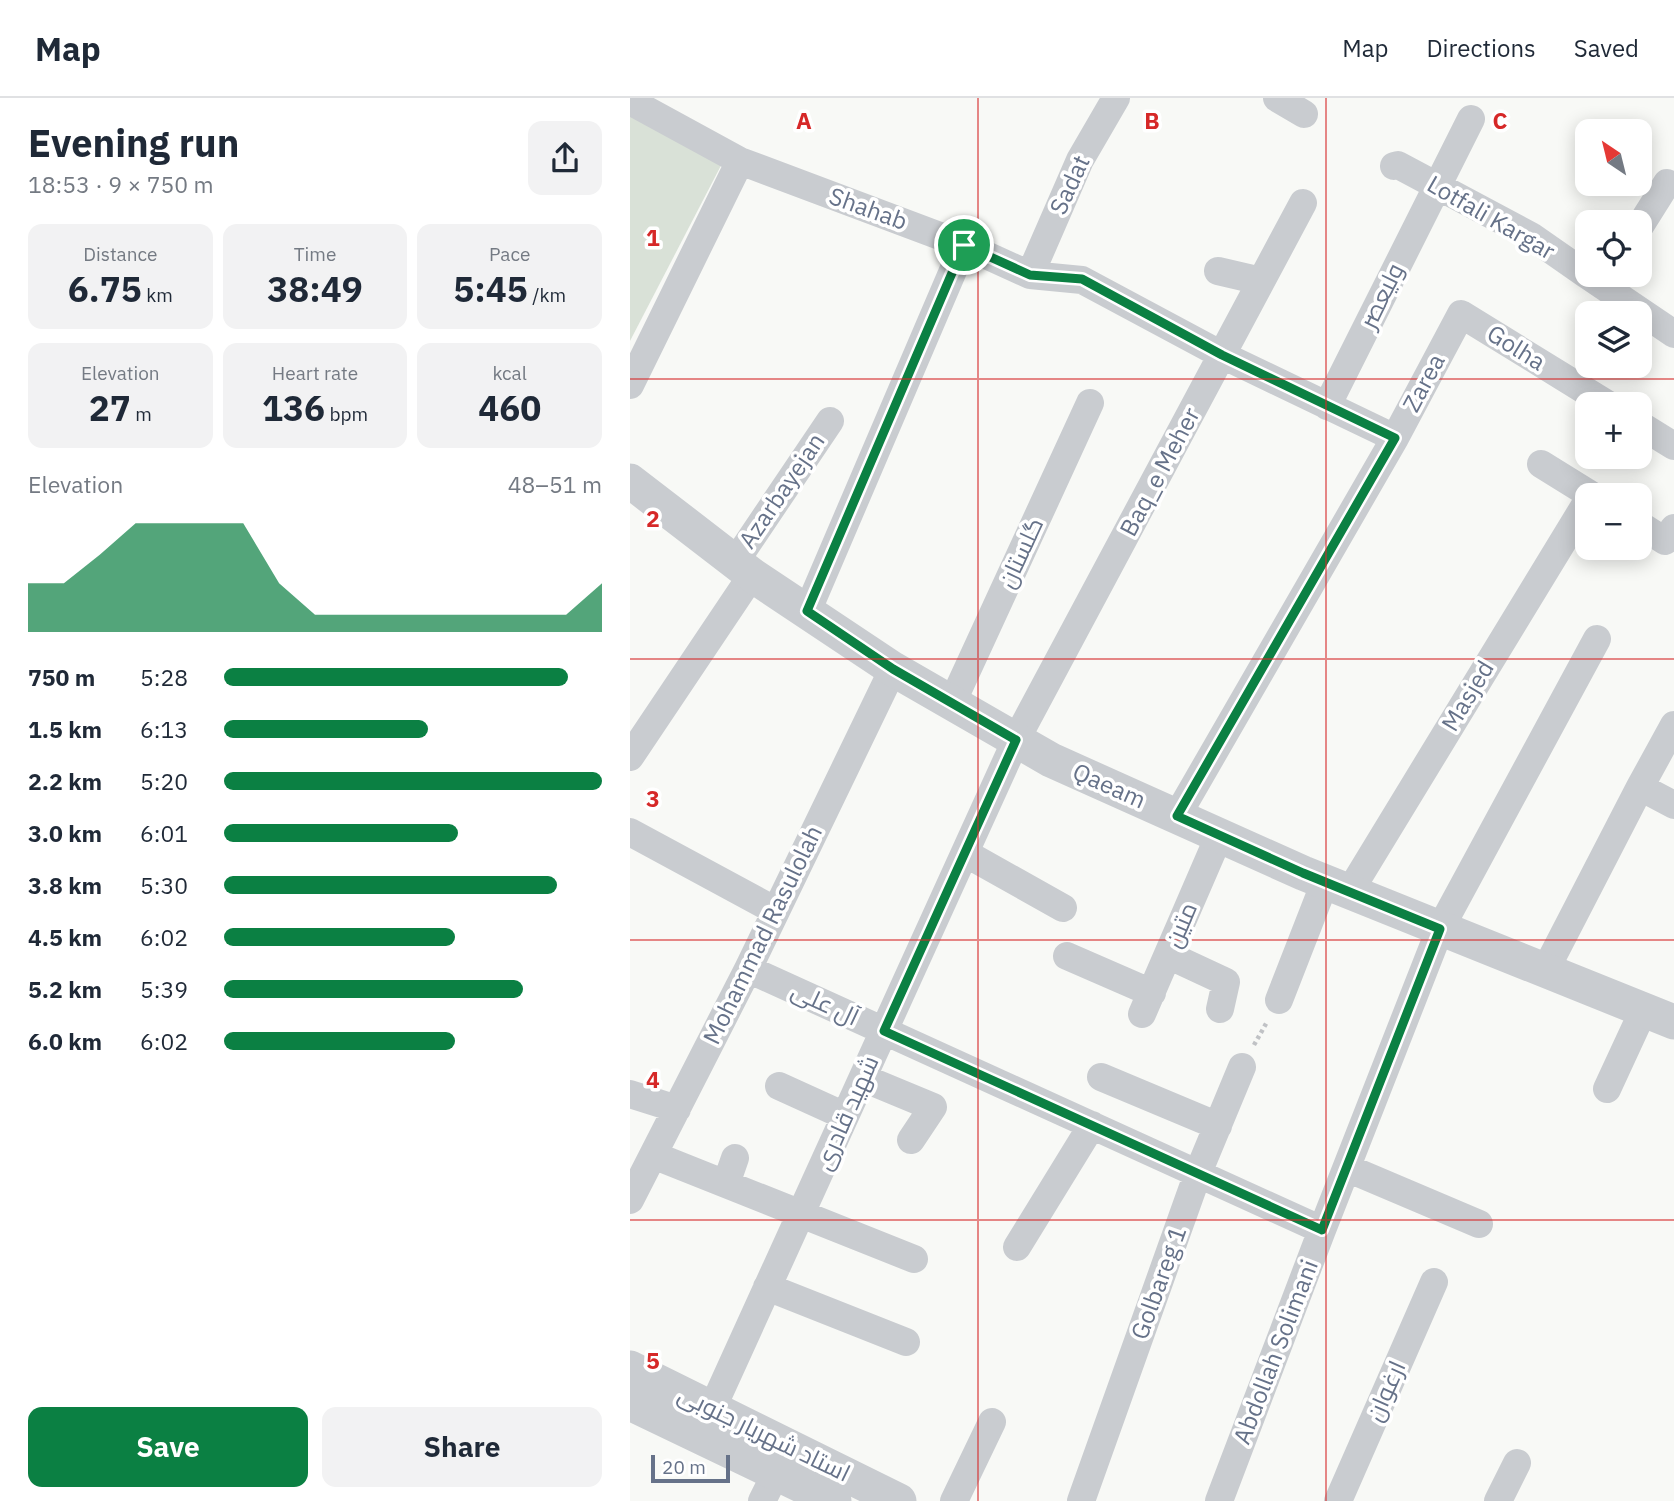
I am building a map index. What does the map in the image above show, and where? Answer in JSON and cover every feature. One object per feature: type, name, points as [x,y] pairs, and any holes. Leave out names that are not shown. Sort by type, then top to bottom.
[{"type":"street","name":"Sadat","points":[[1030,275],[1080,160],[1116,98]]},
{"type":"street","points":[[1277,98],[1304,114]]},
{"type":"street","name":"Shahab","points":[[630,101],[740,161],[964,245],[1030,275],[1082,279],[1222,355],[1327,406]]},
{"type":"street","name":"ولیعصر","points":[[1327,406],[1471,119]]},
{"type":"street","points":[[630,385],[740,161]]},
{"type":"street","name":"Lotfali Kargar","points":[[1394,166],[1398,165],[1531,236],[1575,264]]},
{"type":"street","points":[[1650,210],[1667,183]]},
{"type":"street","name":"Baq_e Meher","points":[[1016,740],[1303,203]]},
{"type":"street","points":[[807,611],[964,245]]},
{"type":"street","points":[[1218,271],[1261,281]]},
{"type":"street","name":"Lotfali Kargar","points":[[1610,287],[1674,334]]},
{"type":"street","name":"Golha","points":[[1461,314],[1588,392]]},
{"type":"street","name":"Zarea","points":[[1177,816],[1395,438],[1461,314]]},
{"type":"street","name":"گلستان","points":[[952,703],[1090,403]]},
{"type":"street","points":[[1327,406],[1395,438]]},
{"type":"street","name":"Azarbayejan","points":[[630,757],[830,421]]},
{"type":"street","points":[[1652,432],[1674,446]]},
{"type":"street","points":[[1541,464],[1575,485]]},
{"type":"street","name":"Qaeam","points":[[630,481],[744,568],[893,669],[1051,760],[1440,929],[1659,1016]]},
{"type":"street","name":"Masjed","points":[[1279,1000],[1338,886],[1575,521]]},
{"type":"street","points":[[1652,529],[1670,534]]},
{"type":"street","name":"Abdollah Solimani","points":[[1219,1501],[1440,929],[1597,639]]},
{"type":"street","name":"Mohammad Rasulolah","points":[[630,1200],[748,969],[893,669]]},
{"type":"street","points":[[1546,970],[1674,725]]},
{"type":"street","name":"شهید قادری","points":[[712,1409],[1016,740]]},
{"type":"street","points":[[1640,787],[1674,804]]},
{"type":"street","points":[[630,832],[776,911]]},
{"type":"street","name":"متین","points":[[1067,956],[1147,1004],[1219,835]]},
{"type":"street","points":[[965,853],[1063,908]]},
{"type":"street","points":[[1168,955],[1226,982],[1220,1009]]},
{"type":"street","name":"آل علی","points":[[748,969],[1322,1230]]},
{"type":"street","points":[[1607,1089],[1659,1016]]},
{"type":"street","name":"Golbareg 1","points":[[1081,1501],[1198,1173],[1242,1067]]},
{"type":"street","points":[[863,1077],[933,1107],[911,1140]]},
{"type":"street","points":[[1101,1077],[1218,1126]]},
{"type":"street","points":[[779,1086],[845,1116]]},
{"type":"street","points":[[630,1094],[677,1109]]},
{"type":"street","points":[[1017,1247],[1092,1125]]},
{"type":"street","points":[[653,1155],[914,1259]]},
{"type":"street","points":[[726,1184],[735,1158]]},
{"type":"street","points":[[1347,1168],[1479,1224]]},
{"type":"street","name":"ارغوان","points":[[1338,1501],[1434,1282]]},
{"type":"street","points":[[767,1287],[906,1342]]},
{"type":"street","name":"استاد شهریار جنوبی","points":[[630,1368],[899,1501]]},
{"type":"street","name":"استاد شهریار جنوبی","points":[[630,1403],[769,1487],[834,1501]]},
{"type":"street","points":[[954,1501],[992,1422]]},
{"type":"street","points":[[1498,1501],[1517,1463]]},
{"type":"path","points":[[1242,1067],[1279,1000]]},
{"type":"shaded area","points":[[630,98],[728,152],[630,341]]},
{"type":"route","points":[[964,245],[1030,275],[1082,279],[1222,355],[1395,438],[1177,816],[1303,873],[1440,929],[1322,1230],[884,1031],[1016,740],[893,669],[807,611],[964,245]]}]
